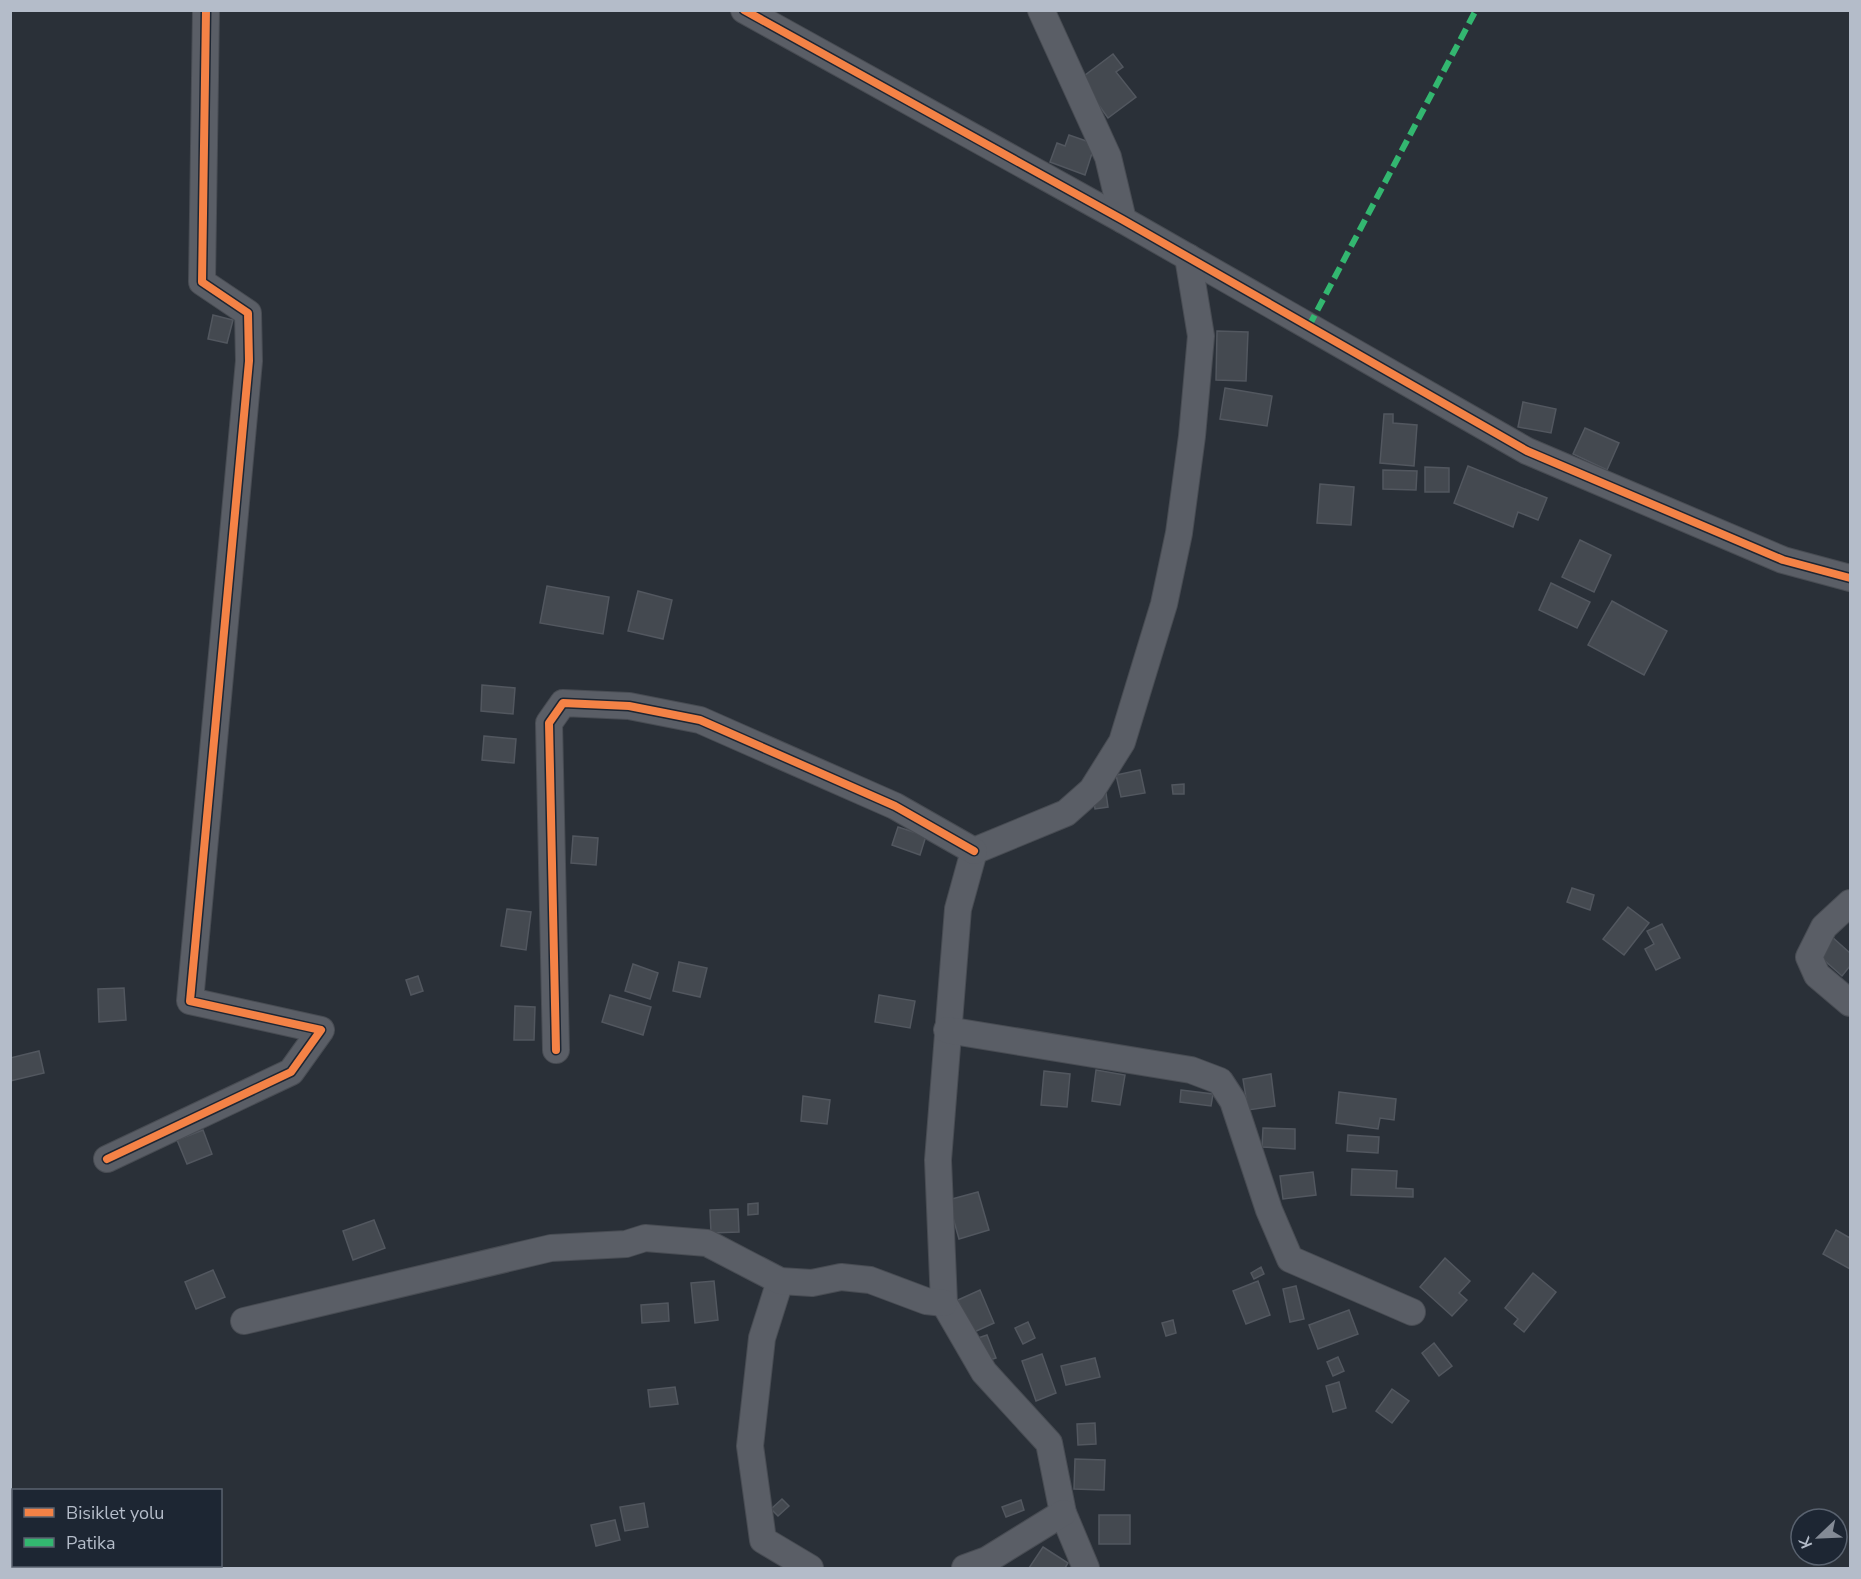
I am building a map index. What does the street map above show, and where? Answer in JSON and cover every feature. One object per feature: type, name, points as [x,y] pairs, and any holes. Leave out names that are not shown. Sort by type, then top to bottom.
[{"type":"street","points":[[107,1159],[291,1072],[321,1030],[190,1001],[249,361],[248,312],[202,282],[206,10]]},
{"type":"street","points":[[744,10],[1123,220],[1527,451],[1783,560],[1851,578]]},
{"type":"street","points":[[1041,10],[1108,157],[1123,220]]},
{"type":"street","points":[[974,851],[1066,813],[1092,790],[1122,742],[1164,604],[1181,523],[1201,336],[1188,257]]},
{"type":"street","points":[[556,1050],[549,723],[563,703],[629,706],[700,720],[895,807],[974,851]]},
{"type":"street","points":[[974,851],[958,909],[938,1160],[944,1303],[984,1372],[1049,1443],[1063,1513],[1086,1569]]},
{"type":"street","points":[[1851,903],[1824,927],[1809,957],[1817,975],[1851,1003]]},
{"type":"street","points":[[947,1030],[1191,1071],[1220,1081],[1233,1101],[1269,1210],[1290,1259],[1412,1312]]},
{"type":"street","points":[[244,1321],[551,1248],[626,1244],[645,1238],[707,1242],[780,1281],[812,1283],[841,1277],[870,1280],[926,1301],[944,1303]]},
{"type":"street","points":[[780,1281],[762,1338],[750,1446],[763,1540],[810,1569]]},
{"type":"street","points":[[965,1569],[987,1560],[1063,1513]]},
{"type":"building","points":[[1113,54],[1123,67],[1116,72],[1136,97],[1108,118],[1080,79]]},
{"type":"building","points":[[1069,135],[1095,144],[1085,175],[1050,162],[1057,143],[1065,146]]},
{"type":"building","points":[[213,315],[233,320],[227,343],[208,339]]},
{"type":"building","points":[[1217,331],[1248,332],[1246,381],[1216,380]]},
{"type":"building","points":[[1225,388],[1272,396],[1267,426],[1220,419]]},
{"type":"building","points":[[1523,402],[1556,409],[1551,433],[1518,427]]},
{"type":"building","points":[[1384,414],[1393,414],[1393,423],[1417,425],[1414,466],[1380,463]]},
{"type":"building","points":[[1585,428],[1619,443],[1607,470],[1573,454]]},
{"type":"building","points":[[1468,466],[1547,498],[1538,520],[1518,512],[1513,527],[1454,503]]},
{"type":"building","points":[[1425,467],[1449,468],[1449,492],[1425,492]]},
{"type":"building","points":[[1383,470],[1417,471],[1416,490],[1383,489]]},
{"type":"building","points":[[1320,484],[1354,487],[1351,525],[1317,523]]},
{"type":"building","points":[[1580,540],[1611,555],[1594,592],[1562,577]]},
{"type":"building","points":[[1551,583],[1590,602],[1577,628],[1539,610]]},
{"type":"building","points":[[547,586],[609,597],[603,634],[540,623]]},
{"type":"building","points":[[638,591],[672,600],[663,639],[628,631]]},
{"type":"building","points":[[1612,601],[1667,631],[1644,675],[1588,645]]},
{"type":"building","points":[[482,685],[515,688],[513,714],[481,711]]},
{"type":"building","points":[[484,736],[516,739],[514,763],[482,760]]},
{"type":"building","points":[[1140,770],[1145,793],[1121,797],[1116,775]]},
{"type":"building","points":[[1184,784],[1184,794],[1173,794],[1172,785]]},
{"type":"building","points":[[1106,793],[1108,807],[1095,809],[1093,795]]},
{"type":"building","points":[[898,827],[926,836],[920,855],[892,845]]},
{"type":"building","points":[[573,836],[598,838],[596,865],[571,863]]},
{"type":"building","points":[[1572,888],[1594,895],[1590,910],[1567,902]]},
{"type":"building","points":[[1628,907],[1649,923],[1624,955],[1603,939]]},
{"type":"building","points":[[507,909],[531,912],[526,950],[501,946]]},
{"type":"building","points":[[1662,924],[1680,958],[1656,970],[1645,949],[1654,944],[1647,931]]},
{"type":"building","points":[[1831,936],[1850,953],[1850,966],[1842,976],[1816,953]]},
{"type":"building","points":[[679,962],[707,968],[700,997],[673,991]]},
{"type":"building","points":[[633,964],[658,973],[650,999],[625,991]]},
{"type":"building","points":[[418,976],[423,991],[411,995],[406,980]]},
{"type":"building","points":[[124,988],[126,1020],[99,1022],[98,989]]},
{"type":"building","points":[[610,995],[651,1007],[643,1035],[602,1022]]},
{"type":"building","points":[[879,995],[915,1001],[910,1028],[875,1022]]},
{"type":"building","points":[[515,1006],[535,1007],[534,1040],[514,1040]]},
{"type":"building","points":[[39,1051],[44,1073],[10,1081],[10,1058]]},
{"type":"building","points":[[1096,1070],[1125,1075],[1120,1105],[1092,1101]]},
{"type":"building","points":[[1044,1071],[1070,1074],[1067,1107],[1041,1105]]},
{"type":"building","points":[[1271,1074],[1275,1106],[1248,1110],[1243,1079]]},
{"type":"building","points":[[1181,1090],[1213,1094],[1211,1106],[1180,1102]]},
{"type":"building","points":[[1339,1092],[1396,1099],[1394,1120],[1380,1118],[1378,1129],[1336,1123]]},
{"type":"building","points":[[803,1096],[830,1100],[827,1124],[801,1121]]},
{"type":"building","points":[[1263,1128],[1295,1129],[1295,1149],[1262,1147]]},
{"type":"building","points":[[203,1130],[212,1154],[187,1164],[177,1140]]},
{"type":"building","points":[[1348,1135],[1379,1137],[1378,1153],[1347,1151]]},
{"type":"building","points":[[1352,1169],[1397,1171],[1396,1188],[1413,1189],[1413,1197],[1351,1195]]},
{"type":"building","points":[[1313,1172],[1316,1195],[1283,1199],[1280,1176]]},
{"type":"building","points":[[978,1192],[989,1230],[959,1239],[948,1200]]},
{"type":"building","points":[[758,1203],[758,1214],[748,1215],[748,1204]]},
{"type":"building","points":[[738,1209],[739,1232],[711,1233],[710,1210]]},
{"type":"building","points":[[374,1220],[385,1248],[353,1260],[343,1231]]},
{"type":"building","points":[[1836,1230],[1850,1238],[1850,1269],[1823,1254]]},
{"type":"building","points":[[1445,1258],[1470,1281],[1459,1293],[1467,1300],[1452,1316],[1420,1287]]},
{"type":"building","points":[[1261,1267],[1264,1274],[1254,1279],[1251,1273]]},
{"type":"building","points":[[213,1270],[225,1297],[196,1309],[185,1282]]},
{"type":"building","points":[[1533,1273],[1556,1292],[1524,1332],[1514,1324],[1518,1319],[1505,1308]]},
{"type":"building","points":[[714,1281],[718,1320],[695,1323],[691,1283]]},
{"type":"building","points":[[1258,1281],[1270,1315],[1246,1324],[1233,1291]]},
{"type":"building","points":[[1296,1286],[1304,1319],[1290,1322],[1283,1289]]},
{"type":"building","points":[[980,1290],[994,1323],[972,1333],[958,1300]]},
{"type":"building","points":[[668,1303],[669,1321],[642,1323],[641,1305]]},
{"type":"building","points":[[1349,1310],[1358,1334],[1318,1349],[1309,1325]]},
{"type":"building","points":[[1173,1320],[1176,1333],[1166,1336],[1162,1323]]},
{"type":"building","points":[[1028,1322],[1035,1338],[1023,1344],[1015,1328]]},
{"type":"building","points":[[987,1335],[996,1358],[983,1362],[975,1339]]},
{"type":"building","points":[[1434,1343],[1452,1366],[1439,1376],[1422,1353]]},
{"type":"building","points":[[1042,1354],[1056,1393],[1036,1401],[1022,1361]]},
{"type":"building","points":[[1338,1357],[1344,1371],[1333,1376],[1327,1362]]},
{"type":"building","points":[[1095,1358],[1100,1377],[1066,1385],[1061,1366]]},
{"type":"building","points":[[1339,1382],[1346,1408],[1333,1412],[1326,1386]]},
{"type":"building","points":[[675,1387],[678,1404],[650,1407],[648,1390]]},
{"type":"building","points":[[1392,1389],[1409,1401],[1392,1423],[1376,1411]]},
{"type":"building","points":[[1095,1423],[1096,1444],[1078,1445],[1077,1424]]},
{"type":"building","points":[[1075,1459],[1105,1460],[1104,1490],[1074,1489]]},
{"type":"building","points":[[782,1499],[789,1506],[778,1516],[771,1509]]},
{"type":"building","points":[[1021,1500],[1024,1510],[1006,1517],[1002,1507]]},
{"type":"building","points":[[644,1503],[648,1527],[625,1531],[620,1507]]},
{"type":"building","points":[[1099,1515],[1130,1515],[1130,1544],[1099,1544]]},
{"type":"building","points":[[615,1520],[620,1540],[596,1546],[591,1525]]},
{"type":"building","points":[[1043,1547],[1068,1563],[1065,1568],[1029,1568]]},
{"type":"marked path","points":[[1309,326],[1476,10]]},
{"type":"cycle path","points":[[107,1159],[291,1072],[321,1030],[190,1001],[249,361],[248,313],[202,282],[206,10]]},
{"type":"cycle path","points":[[744,10],[1123,220],[1527,451],[1783,560],[1850,578]]},
{"type":"cycle path","points":[[556,1050],[549,723],[563,703],[629,706],[700,720],[895,806],[974,851]]}]
